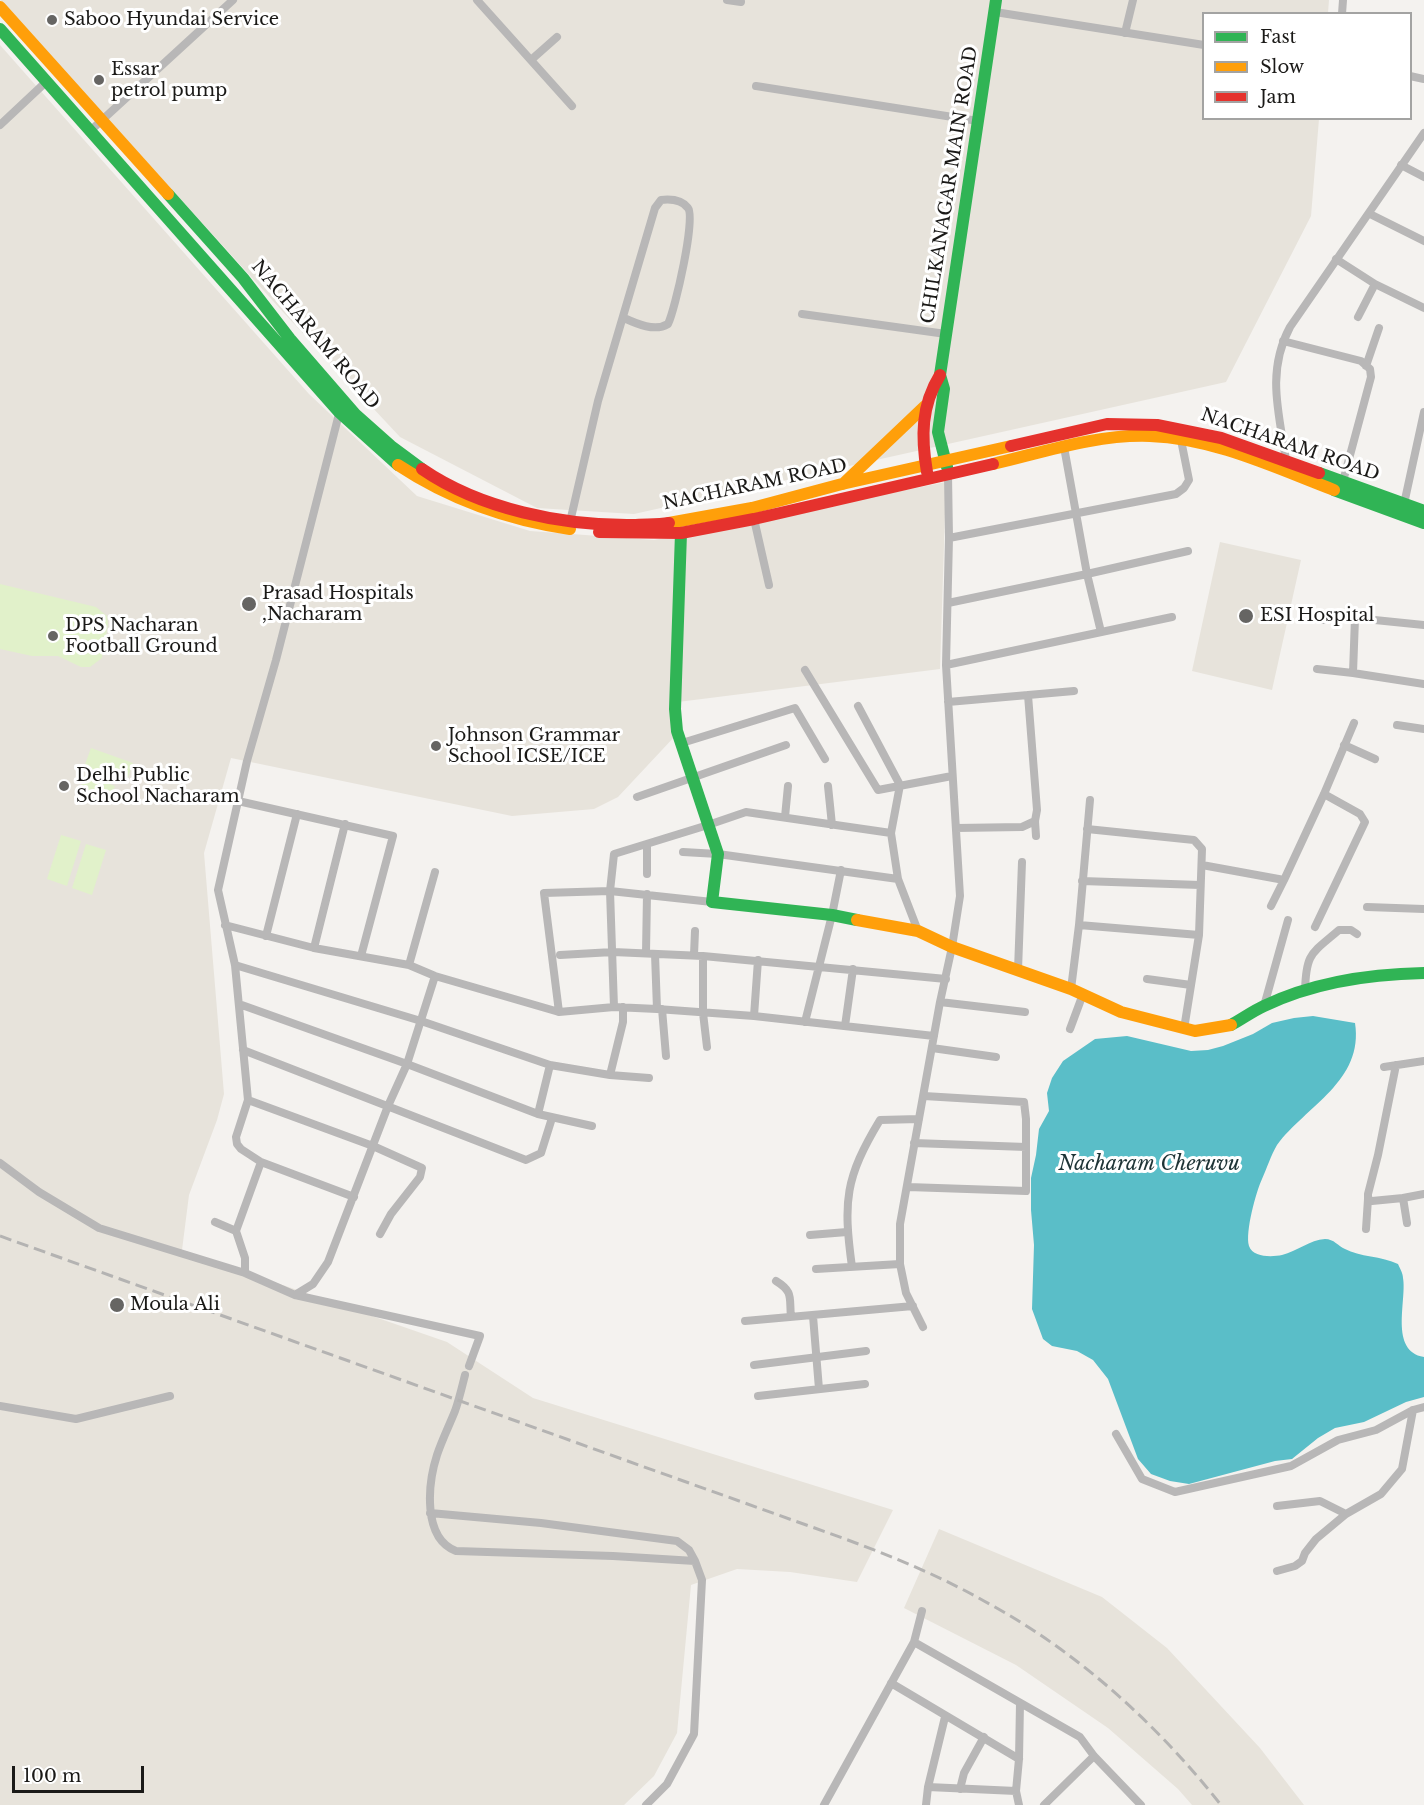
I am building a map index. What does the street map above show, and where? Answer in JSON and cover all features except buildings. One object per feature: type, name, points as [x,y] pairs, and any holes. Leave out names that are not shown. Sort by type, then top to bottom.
[{"type":"main road","name":"CHILKANAGAR MAIN ROAD","points":[[940,375],[996,6]]},
{"type":"main road","name":"NACHARAM ROAD","points":[[0,7],[243,278],[370,443],[427,483],[455,497],[509,517],[546,527],[625,534],[681,533],[754,519],[927,472]]},
{"type":"main road","name":"NACHARAM ROAD","points":[[0,29],[89,132],[342,408],[425,471],[447,483],[512,509],[570,522],[646,525],[684,521],[752,508],[842,484],[927,472],[1117,437],[1151,436],[1194,441],[1424,511]]},
{"type":"main road","points":[[927,472],[922,437],[925,406],[931,387],[940,375]]},
{"type":"main road","points":[[940,375],[944,389],[938,432],[947,468]]},
{"type":"main road","points":[[842,484],[925,406]]},
{"type":"main road","name":"NACHARAM ROAD","points":[[947,468],[1107,424],[1157,424],[1197,431],[1286,460],[1424,523]]},
{"type":"main road","points":[[681,533],[675,709],[677,731],[718,854],[712,902],[832,915],[918,931],[952,947],[1077,991],[1121,1012],[1195,1031],[1228,1027],[1264,1006],[1305,991],[1363,976],[1424,973]]},
{"type":"street","points":[[89,132],[233,0]]},
{"type":"street","points":[[477,0],[572,106]]},
{"type":"street","points":[[728,0],[741,2]]},
{"type":"street","points":[[1125,33],[1133,0]]},
{"type":"street","points":[[996,6],[1125,33],[1202,45]]},
{"type":"street","points":[[531,60],[557,37]]},
{"type":"street","points":[[0,125],[47,81]]},
{"type":"street","points":[[756,86],[978,121]]},
{"type":"street","points":[[1286,460],[1275,382],[1283,341],[1336,259],[1370,214],[1424,134]]},
{"type":"street","points":[[1401,165],[1424,177]]},
{"type":"street","points":[[570,522],[598,401],[658,203],[664,200],[682,203],[690,214],[689,236],[668,324],[658,328],[640,325],[624,318]]},
{"type":"street","points":[[1370,214],[1424,241]]},
{"type":"street","points":[[1336,259],[1375,284],[1424,308]]},
{"type":"street","points":[[1358,317],[1375,284]]},
{"type":"street","points":[[802,314],[946,334]]},
{"type":"street","points":[[1366,366],[1373,351],[1379,327]]},
{"type":"street","points":[[1283,341],[1361,361],[1370,369],[1371,377],[1341,486]]},
{"type":"street","points":[[342,408],[238,801],[218,890],[236,965],[248,1101],[236,1137],[237,1144],[261,1162],[354,1197]]},
{"type":"street","points":[[1404,504],[1424,412]]},
{"type":"street","points":[[949,538],[1176,494],[1189,480],[1181,440]]},
{"type":"street","points":[[1064,447],[1087,574],[1101,632]]},
{"type":"street","points":[[923,1327],[906,1293],[900,1264],[900,1224],[960,896],[946,665],[949,538],[947,468]]},
{"type":"street","points":[[754,519],[769,585]]},
{"type":"street","points":[[948,603],[1188,551]]},
{"type":"street","points":[[946,665],[1172,617]]},
{"type":"street","points":[[1353,673],[1355,618]]},
{"type":"street","points":[[1323,620],[1355,618],[1424,625]]},
{"type":"street","points":[[1317,669],[1424,684]]},
{"type":"street","points":[[805,670],[878,790],[952,776]]},
{"type":"street","points":[[948,702],[1074,691]]},
{"type":"street","points":[[1028,695],[1037,810],[1036,836]]},
{"type":"street","points":[[858,706],[900,785],[891,833],[898,879],[918,931]]},
{"type":"street","points":[[682,743],[795,708],[825,759]]},
{"type":"street","points":[[1271,906],[1324,794],[1354,723]]},
{"type":"street","points":[[1397,725],[1424,729]]},
{"type":"street","points":[[638,796],[786,745]]},
{"type":"street","points":[[1344,745],[1375,759]]},
{"type":"street","points":[[785,818],[788,786]]},
{"type":"street","points":[[828,786],[832,825]]},
{"type":"street","points":[[1315,927],[1365,822],[1360,814],[1324,794]]},
{"type":"street","points":[[1070,1029],[1077,991],[1079,925],[1090,800]]},
{"type":"street","points":[[238,801],[393,836],[361,956]]},
{"type":"street","points":[[610,1075],[623,1022],[618,1007],[613,952],[610,891],[614,854],[746,812],[891,833]]},
{"type":"street","points":[[266,936],[297,814]]},
{"type":"street","points":[[956,828],[1022,827],[1035,821]]},
{"type":"street","points":[[314,948],[345,824]]},
{"type":"street","points":[[1086,830],[1194,840],[1202,849],[1199,936],[1184,1029]]},
{"type":"street","points":[[647,844],[647,874]]},
{"type":"street","points":[[683,852],[718,854],[898,879]]},
{"type":"street","points":[[1018,970],[1023,862]]},
{"type":"street","points":[[1202,865],[1284,880]]},
{"type":"street","points":[[805,1022],[841,870]]},
{"type":"street","points":[[409,965],[435,872]]},
{"type":"street","points":[[1082,881],[1200,885]]},
{"type":"street","points":[[559,1011],[544,892],[610,891],[712,902]]},
{"type":"street","points":[[646,953],[647,894]]},
{"type":"street","points":[[1367,907],[1424,909]]},
{"type":"street","points":[[1264,1006],[1288,920]]},
{"type":"street","points":[[225,925],[314,948],[409,965],[435,976],[559,1011],[618,1007],[659,1009],[934,1036]]},
{"type":"street","points":[[1079,925],[1199,936]]},
{"type":"street","points":[[1305,991],[1309,957],[1340,930],[1351,930],[1357,934]]},
{"type":"street","points":[[696,931],[707,1047]]},
{"type":"street","points":[[561,955],[613,952],[698,956],[946,979]]},
{"type":"street","points":[[655,954],[659,1009],[666,1056]]},
{"type":"street","points":[[754,1017],[758,960]]},
{"type":"street","points":[[236,965],[421,1021],[550,1065],[610,1075],[650,1078]]},
{"type":"street","points":[[845,1026],[853,969]]},
{"type":"street","points":[[295,1295],[313,1284],[328,1262],[406,1064],[435,976]]},
{"type":"street","points":[[1147,979],[1191,985]]},
{"type":"street","points":[[940,1002],[1025,1012]]},
{"type":"street","points":[[239,1004],[538,1114],[592,1126]]},
{"type":"street","points":[[932,1048],[996,1058]]},
{"type":"street","points":[[243,1050],[526,1160],[541,1153],[552,1118]]},
{"type":"street","points":[[1384,1067],[1424,1061]]},
{"type":"street","points":[[538,1114],[550,1065]]},
{"type":"street","points":[[1366,1228],[1368,1194],[1396,1065]]},
{"type":"street","points":[[908,1187],[1026,1191],[1024,1102],[924,1096]]},
{"type":"street","points":[[248,1101],[373,1146],[422,1168],[380,1234]]},
{"type":"street","points":[[852,1267],[847,1232],[848,1194],[863,1149],[880,1120],[919,1119]]},
{"type":"street","points":[[914,1143],[1026,1147]]},
{"type":"street","points":[[0,1162],[39,1191],[99,1228],[245,1273],[295,1295],[480,1336],[469,1366]]},
{"type":"street","points":[[245,1273],[245,1258],[236,1231],[261,1162]]},
{"type":"street","points":[[1368,1199],[1372,1202],[1381,1202],[1424,1194]]},
{"type":"street","points":[[1404,1198],[1407,1223]]},
{"type":"street","points":[[215,1222],[236,1231]]},
{"type":"street","points":[[810,1235],[847,1232]]},
{"type":"street","points":[[816,1269],[900,1264]]},
{"type":"street","points":[[776,1281],[789,1291],[791,1317]]},
{"type":"street","points":[[746,1321],[913,1306]]},
{"type":"street","points":[[813,1316],[819,1389]]},
{"type":"street","points":[[754,1365],[866,1351]]},
{"type":"street","points":[[465,1376],[456,1409],[436,1456],[430,1513],[439,1539],[456,1551],[695,1561]]},
{"type":"street","points":[[758,1396],[865,1384]]},
{"type":"street","points":[[0,1406],[76,1419],[170,1396]]},
{"type":"street","points":[[1116,1434],[1142,1479],[1175,1492],[1291,1466],[1338,1440],[1376,1430],[1413,1410],[1424,1407]]},
{"type":"street","points":[[1277,1571],[1295,1566],[1302,1561],[1316,1539],[1346,1514],[1381,1494],[1402,1469],[1413,1410]]},
{"type":"street","points":[[1277,1506],[1320,1501],[1346,1514]]},
{"type":"street","points":[[430,1513],[541,1523],[677,1541],[689,1550],[702,1580],[694,1734],[667,1784],[646,1805]]},
{"type":"street","points":[[824,1805],[914,1642],[922,1611]]},
{"type":"street","points":[[914,1642],[1080,1737],[1094,1756],[1141,1805]]},
{"type":"street","points":[[891,1683],[1018,1759]]},
{"type":"street","points":[[1019,1805],[1016,1791],[1020,1703]]},
{"type":"street","points":[[926,1805],[928,1787],[945,1717]]},
{"type":"street","points":[[960,1788],[964,1773],[984,1737]]},
{"type":"street","points":[[1044,1805],[1094,1756]]},
{"type":"street","points":[[928,1787],[1016,1791]]},
{"type":"shaded area","points":[[0,0],[1329,0],[1328,12],[1202,12],[1202,120],[1319,120],[1311,216],[1226,382],[634,514],[537,508],[400,437],[283,312]]},
{"type":"shaded area","points":[[0,45],[309,394],[417,496],[530,531],[654,540],[946,482],[940,669],[678,702],[676,735],[618,797],[594,809],[512,816],[231,758],[204,853],[224,1094],[217,1120],[189,1195],[182,1250],[447,1342],[533,1398],[893,1510],[857,1582],[790,1572],[737,1569],[691,1585],[677,1733],[654,1776],[624,1805],[0,1805]]},
{"type":"shaded area","name":"ESI Hospital","points":[[1220,542],[1301,560],[1272,690],[1192,671]]},
{"type":"shaded area","points":[[939,1529],[1102,1597],[1167,1648],[1260,1748],[1304,1805],[1192,1805],[1178,1789],[1108,1728],[1016,1665],[904,1608]]},
{"type":"green space","name":"DPS Nacharan Football Ground","points":[[0,584],[96,607],[107,616],[108,624],[102,658],[90,667],[81,667],[58,656],[32,656],[0,649]]},
{"type":"green space","points":[[91,748],[133,763],[126,783],[84,767]]},
{"type":"green space","points":[[85,775],[115,786],[108,805],[78,794]]},
{"type":"green space","points":[[61,835],[81,841],[67,886],[47,879]]},
{"type":"green space","points":[[86,844],[106,850],[92,895],[72,888]]},
{"type":"water","name":"Nacharam Cheruvu","points":[[1313,1016],[1355,1023],[1355,1043],[1351,1061],[1342,1077],[1330,1091],[1277,1145],[1254,1202],[1248,1231],[1249,1246],[1259,1255],[1274,1256],[1288,1253],[1314,1241],[1328,1239],[1351,1252],[1398,1264],[1404,1288],[1403,1335],[1413,1353],[1424,1357],[1424,1397],[1406,1402],[1364,1422],[1335,1428],[1318,1438],[1292,1459],[1275,1461],[1189,1484],[1170,1481],[1151,1474],[1138,1459],[1108,1379],[1093,1360],[1077,1351],[1052,1346],[1043,1339],[1032,1309],[1034,1245],[1031,1178],[1039,1129],[1049,1111],[1047,1093],[1052,1078],[1063,1061],[1095,1039],[1127,1036],[1191,1051],[1208,1050],[1253,1034],[1272,1023]]},
{"type":"railway","points":[[0,1236],[844,1538],[938,1577],[1018,1621],[1083,1666],[1113,1691],[1170,1746],[1221,1805]]},
{"type":"traffic: fast","points":[[947,467],[938,432],[944,389],[940,375],[996,0]]},
{"type":"traffic: fast","points":[[0,29],[339,412],[398,465]]},
{"type":"traffic: fast","points":[[168,194],[243,278],[290,339],[355,414],[391,446],[422,469]]},
{"type":"traffic: fast","points":[[1319,473],[1424,511]]},
{"type":"traffic: fast","points":[[1334,490],[1424,523]]},
{"type":"traffic: fast","points":[[681,533],[675,709],[677,731],[718,854],[712,902],[832,915],[857,920]]},
{"type":"traffic: fast","points":[[1231,1025],[1264,1006],[1322,985],[1383,975],[1424,973]]},
{"type":"traffic: slow","points":[[0,7],[168,194]]},
{"type":"traffic: slow","points":[[843,484],[925,406]]},
{"type":"traffic: slow","points":[[993,464],[1090,441],[1150,436],[1198,442],[1221,448],[1334,490]]},
{"type":"traffic: slow","points":[[669,523],[752,508],[842,484],[1011,446]]},
{"type":"traffic: slow","points":[[398,465],[439,488],[481,507],[524,520],[570,529]]},
{"type":"traffic: slow","points":[[857,920],[918,931],[952,947],[1071,989],[1121,1012],[1195,1031],[1231,1025]]},
{"type":"traffic: jam","points":[[927,472],[924,422],[929,398],[940,375]]},
{"type":"traffic: jam","points":[[1011,446],[1107,424],[1157,425],[1221,438],[1319,473]]},
{"type":"traffic: jam","points":[[599,532],[681,533],[754,519],[993,464]]},
{"type":"traffic: jam","points":[[422,469],[470,495],[523,512],[606,525],[669,523]]},
{"type":"place","name":"Saboo Hyundai Service","points":[[52,20]]},
{"type":"place","name":"Essar petrol pump","points":[[99,80]]},
{"type":"place","name":"Prasad Hospitals ,Nacharam","points":[[249,604]]},
{"type":"place","name":"ESI Hospital","points":[[1246,616]]},
{"type":"place","name":"DPS Nacharan Football Ground","points":[[53,636]]},
{"type":"place","name":"Johnson Grammar School ICSE/ICE","points":[[436,746]]},
{"type":"place","name":"Delhi Public School Nacharam","points":[[64,786]]},
{"type":"place","name":"Moula Ali","points":[[117,1305]]}]
